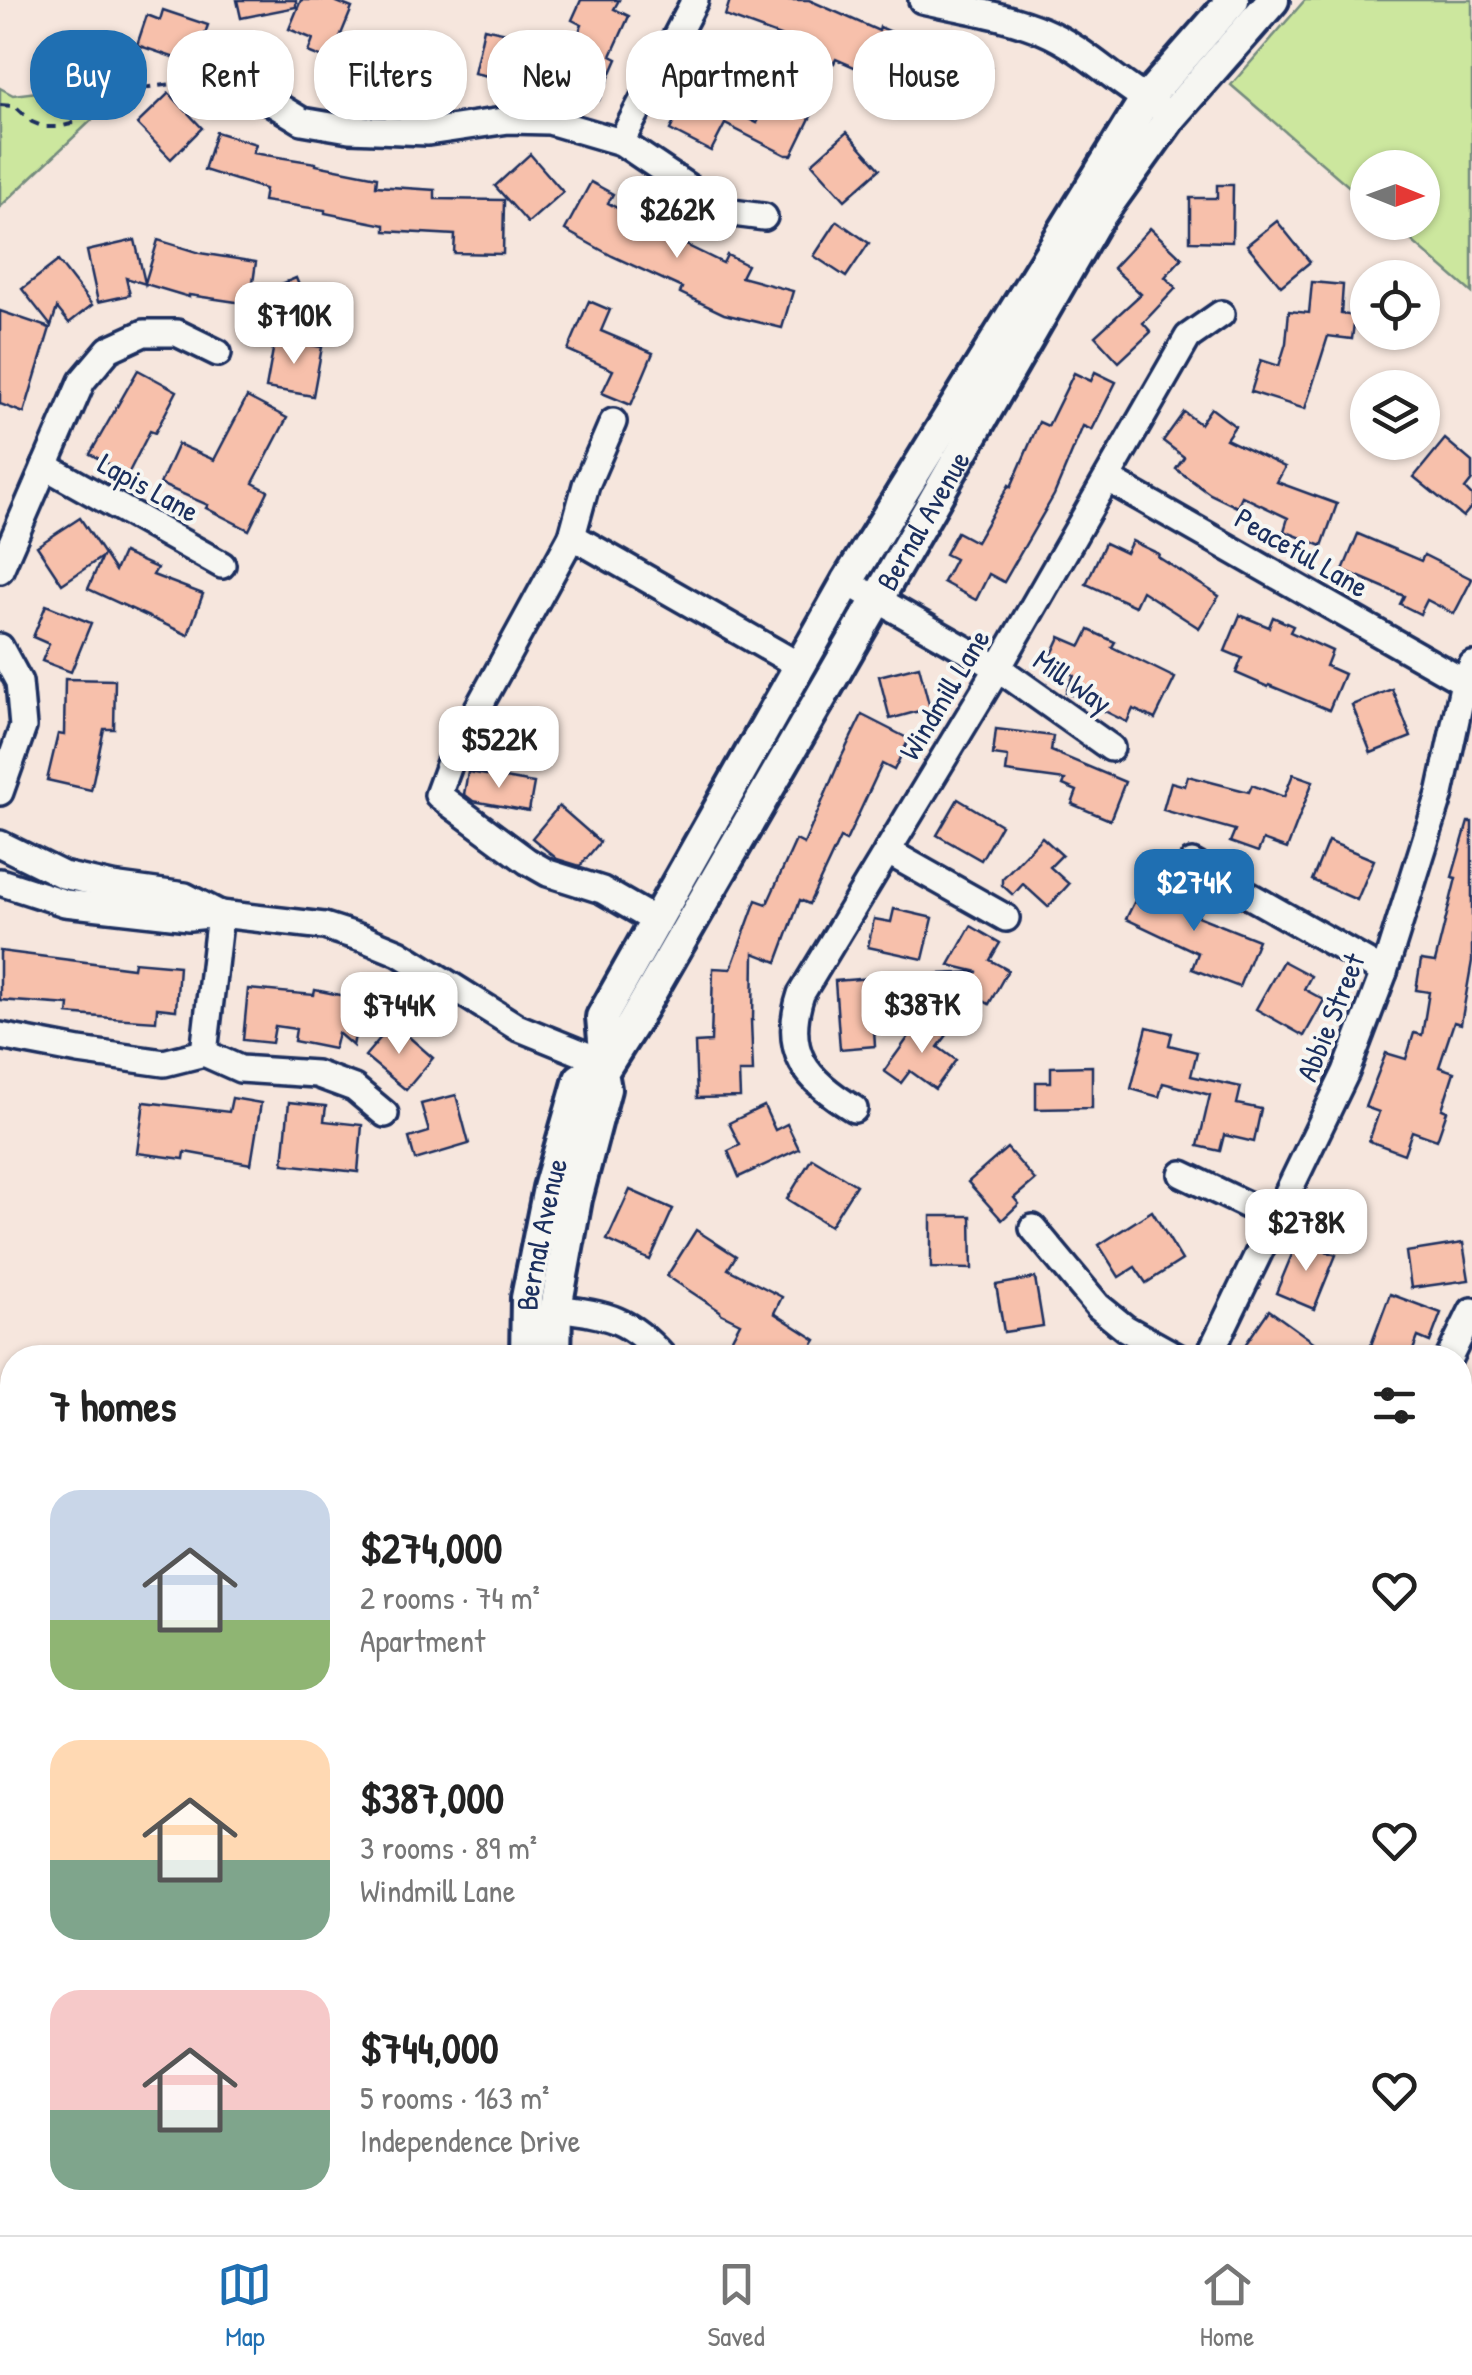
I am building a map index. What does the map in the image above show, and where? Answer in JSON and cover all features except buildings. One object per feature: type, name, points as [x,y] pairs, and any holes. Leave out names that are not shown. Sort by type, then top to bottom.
[{"type":"main road","name":"Bernal Avenue","points":[[555,1345],[556,1308],[576,1199],[606,1088],[602,1017],[846,582],[1145,100],[1233,0]]},
{"type":"main road","name":"Bernal Avenue","points":[[526,1345],[527,1298],[549,1188],[580,1079],[604,1068],[633,1023],[1093,225],[1172,114],[1274,0]]},
{"type":"street","points":[[621,142],[695,0]]},
{"type":"street","points":[[922,0],[1044,31],[1172,114]]},
{"type":"street","points":[[294,116],[349,130],[428,132],[509,120],[549,121],[621,142],[725,212],[764,216]]},
{"type":"street","name":"Windmill Lane","points":[[854,1109],[813,1080],[804,1064],[794,1026],[801,994],[998,668],[1188,338],[1221,314]]},
{"type":"street","points":[[0,570],[82,381],[108,349],[144,333],[176,333],[218,353]]},
{"type":"street","points":[[612,422],[586,484],[572,536],[453,754],[438,795],[527,861],[602,890],[656,922]]},
{"type":"street","name":"Lapis Lane","points":[[45,466],[222,565]]},
{"type":"street","name":"Peaceful Lane","points":[[1108,479],[1468,673]]},
{"type":"street","points":[[572,536],[800,666]]},
{"type":"street","name":"Mill Way","points":[[846,582],[998,668],[1110,748]]},
{"type":"street","points":[[0,647],[19,682],[23,727],[0,792]]},
{"type":"street","name":"Abbie Street","points":[[1214,1345],[1346,1072],[1384,972],[1440,794],[1468,673]]},
{"type":"street","points":[[0,844],[62,875],[185,896],[220,914]]},
{"type":"street","points":[[888,851],[1006,918]]},
{"type":"street","points":[[1192,863],[1384,972]]},
{"type":"street","points":[[0,882],[64,904],[188,917],[220,914],[324,926],[364,938],[399,954],[517,1027],[604,1068]]},
{"type":"street","points":[[204,1052],[220,914]]},
{"type":"street","points":[[0,1036],[164,1063],[204,1052],[240,1070],[316,1074],[354,1088],[385,1114]]},
{"type":"street","points":[[1182,1174],[1274,1218]]},
{"type":"street","points":[[1033,1228],[1098,1306],[1156,1345]]},
{"type":"street","points":[[556,1308],[607,1315],[631,1326],[651,1345]]},
{"type":"street","points":[[1456,1345],[1472,1311]]},
{"type":"path","points":[[0,105],[15,106],[44,128],[59,127],[72,124],[94,98],[104,93],[167,85]]},
{"type":"green space","points":[[1305,0],[1472,0],[1472,293],[1440,265],[1440,260],[1434,260],[1411,240],[1440,240],[1440,150],[1350,150],[1350,187],[1231,85]]},
{"type":"green space","points":[[0,88],[13,95],[30,93],[30,120],[92,120],[0,207]]}]
